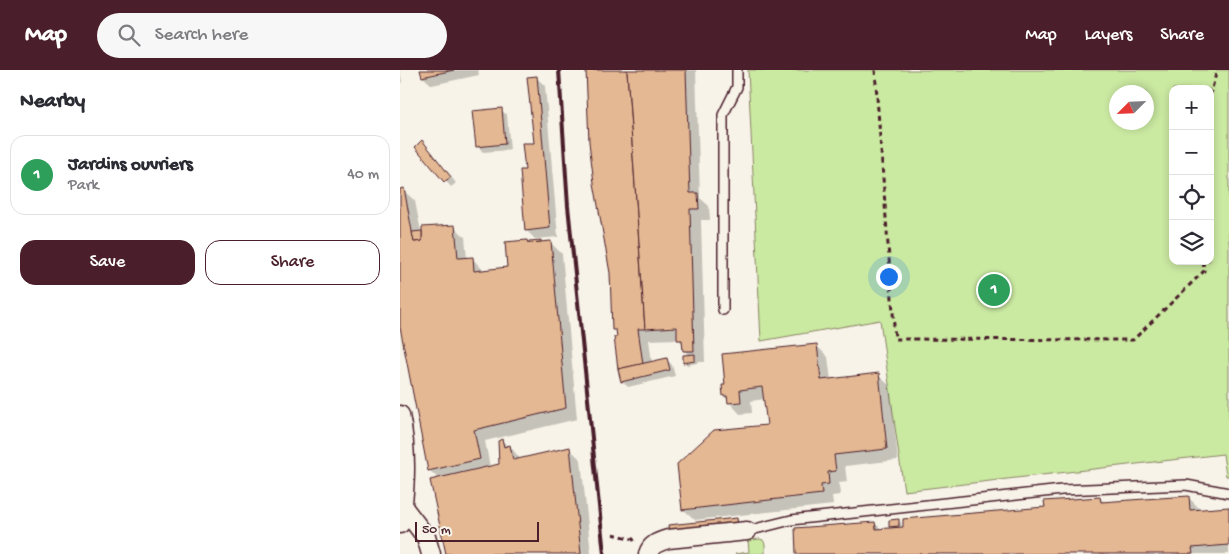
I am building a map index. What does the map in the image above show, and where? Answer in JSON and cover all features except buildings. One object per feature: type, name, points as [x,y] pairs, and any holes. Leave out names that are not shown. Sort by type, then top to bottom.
[{"type":"street","points":[[400,415],[405,468],[402,515],[426,537],[430,554]]},
{"type":"street","points":[[643,550],[649,550],[658,542],[668,539],[747,531]]},
{"type":"lane","points":[[723,310],[723,114],[737,87],[736,70]]},
{"type":"lane","points":[[747,531],[791,520],[1062,490],[1186,485],[1229,493]]},
{"type":"path","points":[[874,70],[895,338],[1133,340],[1204,272],[1203,265]]},
{"type":"path","points":[[1213,85],[1217,70]]},
{"type":"path","points":[[613,534],[633,539],[643,550]]},
{"type":"green space","points":[[748,70],[1229,70],[1229,476],[1226,476],[1223,454],[904,491],[880,320],[761,341]]},
{"type":"green space","points":[[760,539],[765,544],[765,554],[735,554],[749,552],[748,540]]},
{"type":"railway","points":[[559,70],[568,206],[604,554]]},
{"type":"place","name":"Jardins ouvriers","points":[[994,290]]}]
